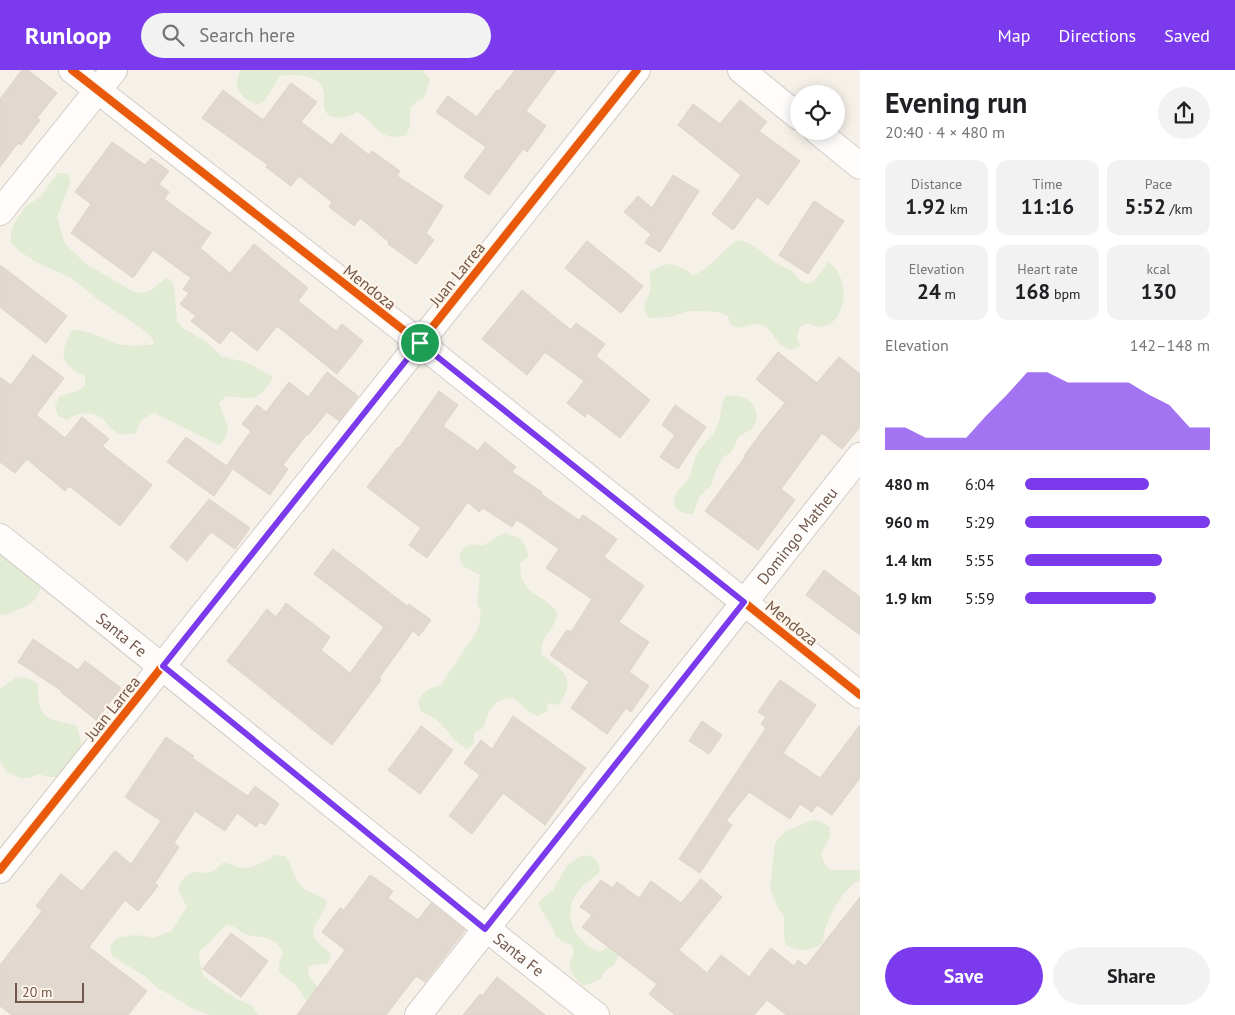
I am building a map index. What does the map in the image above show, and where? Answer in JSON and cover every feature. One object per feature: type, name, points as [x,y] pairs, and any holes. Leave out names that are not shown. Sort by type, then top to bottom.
[{"type":"street","name":"Mendoza","points":[[72,70],[420,343],[860,695]]},
{"type":"street","points":[[0,212],[114,70]]},
{"type":"street","name":"Juan Larrea","points":[[0,870],[637,70]]},
{"type":"street","points":[[741,70],[790,110]]},
{"type":"street","points":[[828,140],[860,166]]},
{"type":"street","name":"Domingo Matheu","points":[[418,1015],[860,456]]},
{"type":"street","name":"Santa Fe","points":[[0,536],[163,666],[485,929],[596,1015]]},
{"type":"green space","points":[[241,70],[422,70],[430,80],[424,98],[410,108],[410,127],[406,135],[397,137],[379,131],[364,116],[357,112],[343,117],[329,116],[324,108],[324,93],[320,84],[304,76],[280,76],[265,100],[257,105],[242,95],[237,87]]},
{"type":"green space","points":[[58,173],[67,173],[71,181],[57,217],[65,244],[86,264],[134,292],[144,293],[153,289],[167,277],[174,284],[177,322],[183,328],[208,343],[221,356],[248,363],[273,377],[263,392],[254,397],[226,396],[219,403],[228,429],[227,434],[219,445],[155,413],[142,420],[136,433],[126,434],[116,432],[104,420],[91,413],[76,415],[67,420],[58,416],[55,406],[59,397],[76,391],[85,385],[85,376],[70,367],[64,357],[65,345],[72,330],[90,333],[121,345],[153,345],[154,340],[140,327],[97,299],[73,279],[36,262],[11,243],[11,233],[14,224],[25,207],[41,196]]},
{"type":"green space","points":[[738,240],[753,245],[775,263],[790,270],[799,280],[808,284],[816,279],[828,262],[837,271],[844,295],[842,307],[837,317],[829,324],[820,327],[808,323],[800,327],[797,337],[800,346],[791,350],[777,341],[765,327],[751,325],[740,328],[731,325],[728,316],[719,312],[688,311],[669,317],[649,318],[644,305],[650,290],[650,272],[663,265],[673,264],[693,275],[706,268]]},
{"type":"green space","points":[[726,395],[740,396],[749,401],[755,409],[756,422],[751,429],[738,437],[730,453],[722,458],[712,484],[699,497],[693,514],[683,513],[675,507],[675,496],[688,480],[695,458],[717,427]]},
{"type":"green space","points":[[505,533],[518,538],[526,547],[528,557],[520,563],[523,582],[527,588],[557,612],[554,624],[541,647],[541,654],[565,675],[567,688],[558,705],[548,703],[546,712],[537,716],[528,711],[514,698],[500,700],[490,710],[483,728],[474,733],[474,743],[467,749],[460,745],[436,719],[421,712],[418,702],[426,691],[440,686],[477,631],[481,611],[477,604],[480,575],[463,566],[459,557],[462,549],[471,544],[485,544]]},
{"type":"green space","points":[[0,544],[40,583],[39,593],[34,601],[8,614],[1,615],[0,614]]},
{"type":"green space","points":[[17,677],[30,679],[38,684],[40,707],[46,716],[77,726],[82,746],[58,777],[38,774],[30,778],[20,778],[7,772],[0,762],[0,689]]},
{"type":"green space","points":[[813,820],[822,822],[830,827],[830,836],[821,854],[824,863],[830,870],[860,870],[860,880],[853,884],[840,898],[826,926],[823,943],[814,948],[800,950],[786,945],[784,916],[778,908],[770,889],[775,843],[786,831]]},
{"type":"green space","points":[[276,855],[285,856],[303,888],[327,902],[324,911],[313,928],[315,940],[331,954],[328,963],[308,966],[309,975],[320,990],[311,1006],[296,985],[279,971],[279,962],[283,953],[276,943],[267,938],[245,934],[231,926],[227,925],[223,928],[200,950],[199,959],[204,977],[235,998],[252,1006],[258,1015],[210,1015],[193,1009],[160,990],[146,977],[112,956],[110,946],[117,938],[136,935],[154,938],[171,931],[187,907],[178,889],[188,875],[194,872],[210,872],[222,863],[243,868],[253,867]]},
{"type":"green space","points":[[583,855],[596,859],[600,872],[582,887],[572,901],[570,910],[574,927],[584,942],[600,952],[616,942],[623,948],[614,965],[606,970],[601,978],[583,986],[573,975],[570,968],[571,959],[574,954],[572,945],[563,942],[555,936],[552,926],[542,912],[539,902],[553,890],[567,866]]},
{"type":"building","points":[[22,70],[28,70],[57,93],[37,118],[40,120],[21,145],[18,143],[0,167],[0,99]]},
{"type":"building","points":[[515,70],[556,70],[526,111],[546,126],[527,152],[523,149],[489,195],[464,177],[486,147],[436,112],[448,96],[477,117]]},
{"type":"building","points":[[291,83],[317,102],[301,122],[332,145],[341,133],[369,155],[372,151],[400,171],[397,176],[443,206],[426,233],[434,240],[416,264],[388,244],[389,242],[360,218],[354,226],[329,207],[332,202],[299,176],[291,186],[266,167],[268,165],[202,118],[223,90],[263,120]]},
{"type":"building","points":[[740,100],[767,122],[759,131],[800,161],[768,205],[757,197],[733,230],[712,214],[741,175],[678,125],[693,104],[720,124]]},
{"type":"building","points":[[112,142],[145,165],[151,158],[169,171],[159,184],[169,192],[164,199],[211,233],[200,248],[230,273],[254,244],[308,288],[298,301],[336,331],[342,324],[363,341],[337,374],[277,326],[257,351],[231,330],[220,344],[191,321],[196,316],[180,304],[189,293],[183,289],[191,278],[153,250],[133,278],[71,233],[91,204],[75,192]]},
{"type":"building","points":[[673,175],[699,191],[660,252],[645,243],[651,234],[624,212],[638,196],[652,208]]},
{"type":"building","points":[[814,201],[844,221],[808,274],[779,255]]},
{"type":"building","points":[[587,241],[643,286],[621,313],[565,268]]},
{"type":"building","points":[[0,265],[67,316],[46,343],[0,307]]},
{"type":"building","points":[[522,290],[571,330],[576,323],[605,344],[596,356],[650,400],[620,438],[588,413],[585,417],[567,403],[584,381],[545,352],[527,375],[482,339]]},
{"type":"building","points":[[778,352],[817,383],[839,357],[860,374],[860,427],[842,449],[822,433],[781,489],[795,500],[758,550],[705,511],[763,430],[785,403],[756,379]]},
{"type":"building","points":[[33,355],[64,378],[36,415],[65,438],[82,417],[109,439],[102,446],[152,485],[120,526],[69,486],[65,491],[27,459],[15,473],[0,462],[0,377],[11,385]]},
{"type":"building","points":[[327,372],[358,396],[339,421],[327,412],[307,434],[283,465],[288,469],[270,495],[227,465],[251,431],[242,424],[257,405],[266,412],[289,382],[308,397]]},
{"type":"building","points":[[439,391],[458,405],[443,426],[478,451],[485,442],[516,467],[512,472],[542,492],[541,494],[579,520],[583,515],[617,539],[604,557],[644,586],[619,622],[649,642],[629,672],[649,686],[631,712],[626,708],[607,734],[571,708],[589,682],[550,655],[567,630],[571,632],[592,599],[546,568],[559,549],[522,523],[516,520],[512,527],[483,508],[479,512],[468,502],[427,558],[409,545],[421,528],[367,487],[399,448]]},
{"type":"building","points":[[675,405],[706,427],[678,469],[660,457],[675,435],[662,425]]},
{"type":"building","points":[[186,437],[232,470],[214,496],[167,462]]},
{"type":"building","points":[[209,499],[250,528],[235,549],[211,532],[187,561],[170,547]]},
{"type":"building","points":[[333,549],[407,606],[409,604],[431,620],[419,636],[413,631],[379,678],[381,680],[332,745],[227,661],[267,609],[276,617],[286,603],[330,637],[321,650],[350,673],[384,627],[314,574]]},
{"type":"building","points":[[824,570],[860,597],[860,635],[806,595]]},
{"type":"building","points":[[33,639],[78,670],[85,661],[121,688],[96,720],[62,691],[18,662]]},
{"type":"building","points":[[780,680],[816,705],[783,753],[820,778],[860,725],[860,778],[832,815],[817,805],[812,812],[800,804],[790,819],[749,792],[726,821],[732,825],[700,873],[679,859],[766,728],[761,724],[766,717],[758,712]]},
{"type":"building","points":[[513,716],[586,768],[545,825],[503,793],[472,834],[449,816],[480,775],[464,763],[481,740],[492,749]]},
{"type":"building","points":[[702,721],[722,735],[709,754],[689,741]]},
{"type":"building","points":[[421,726],[453,750],[420,794],[388,770]]},
{"type":"building","points":[[166,737],[194,756],[192,758],[248,796],[255,786],[279,804],[265,825],[260,822],[256,827],[237,813],[225,831],[195,811],[174,843],[179,847],[155,883],[158,886],[138,911],[125,900],[89,947],[147,991],[128,1015],[12,1015],[0,1006],[0,965],[42,911],[36,906],[61,874],[82,891],[115,851],[131,864],[161,821],[125,797]]},
{"type":"building","points":[[370,875],[393,891],[388,898],[418,920],[431,903],[465,930],[425,982],[416,976],[386,1015],[297,1015],[345,950],[322,932],[340,908],[344,910]]},
{"type":"building","points":[[701,879],[722,897],[679,950],[707,973],[721,955],[749,977],[771,948],[794,966],[798,960],[806,966],[860,897],[860,1015],[786,1015],[767,1000],[754,1015],[675,1015],[649,994],[657,984],[582,927],[592,915],[580,907],[601,880],[612,888],[617,882],[639,898],[651,881],[681,903]]},
{"type":"building","points":[[231,933],[268,961],[241,997],[203,969]]},
{"type":"building","points":[[497,977],[545,1015],[463,1015]]},
{"type":"cycle path","points":[[72,70],[420,343],[860,695]]},
{"type":"cycle path","points":[[0,870],[637,70]]},
{"type":"route","points":[[420,343],[744,602],[485,929],[163,666],[420,343]]}]
